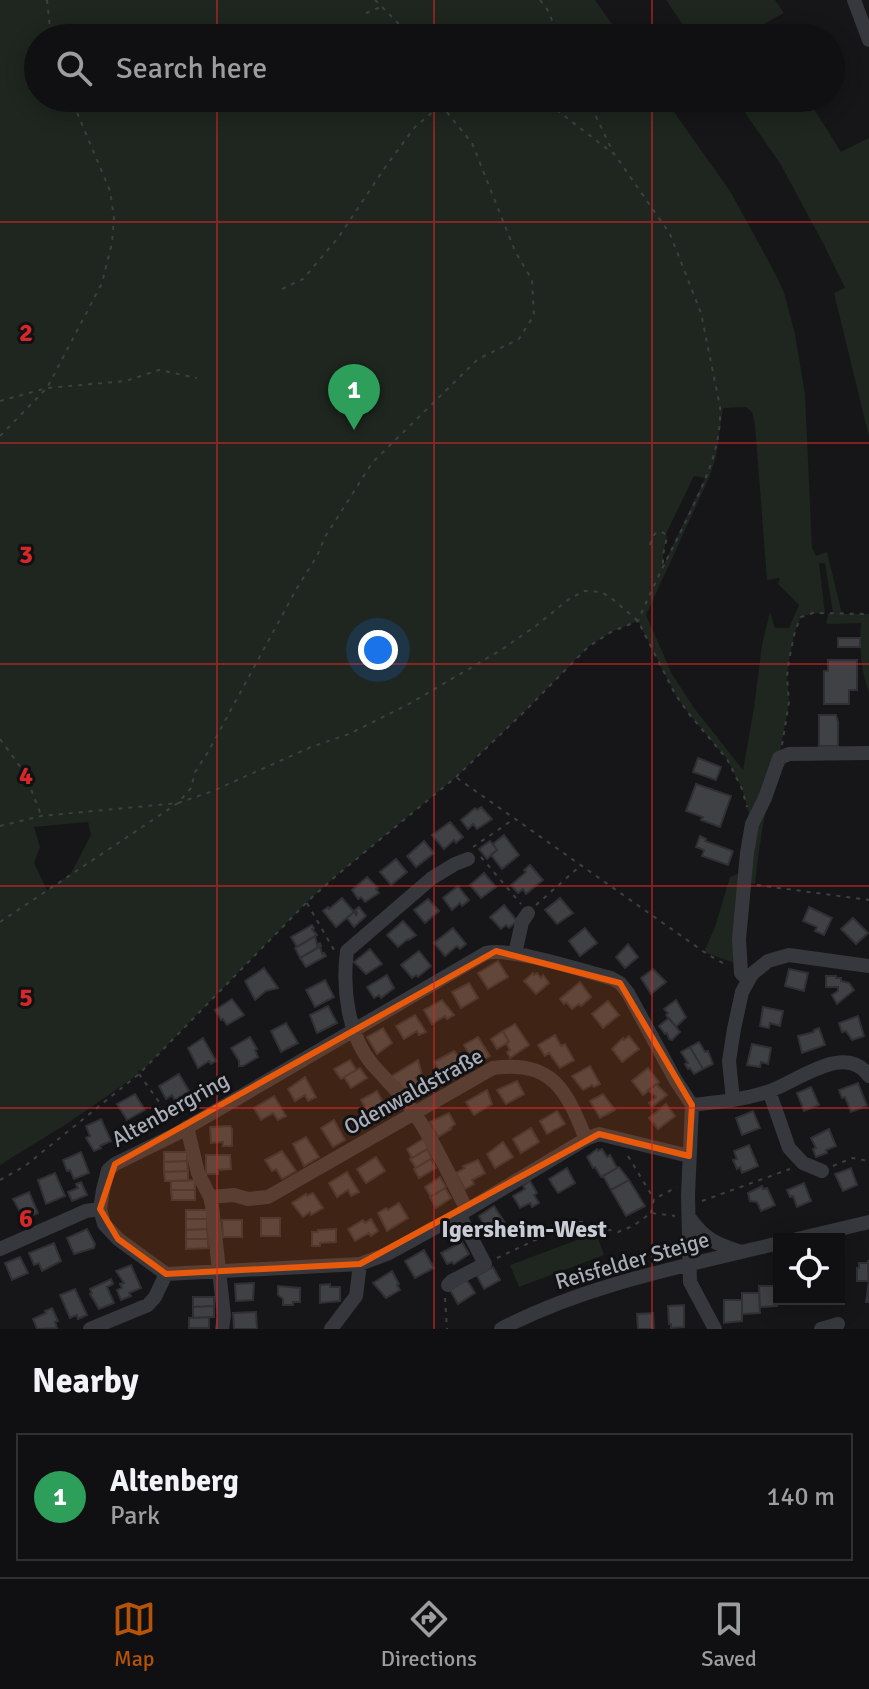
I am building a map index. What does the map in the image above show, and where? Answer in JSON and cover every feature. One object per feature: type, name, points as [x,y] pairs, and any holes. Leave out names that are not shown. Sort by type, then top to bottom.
[{"type":"street","points":[[854,0],[869,40]]},
{"type":"street","points":[[733,1100],[729,1061],[744,975],[739,939],[752,824],[779,758],[789,754],[869,753]]},
{"type":"street","points":[[448,1285],[485,1264],[414,1113],[371,1062],[354,1032],[346,961],[347,951],[432,878],[468,859]]},
{"type":"street","points":[[515,954],[522,922],[528,913]]},
{"type":"street","name":"Altenbergring","points":[[100,1209],[108,1170],[115,1164],[354,1032],[486,953],[496,951],[611,978],[620,983],[692,1105]]},
{"type":"street","points":[[744,975],[752,974],[768,961],[789,955],[869,966]]},
{"type":"street","points":[[715,1329],[690,1282],[689,1156],[692,1105],[733,1100],[769,1091],[833,1062],[851,1063],[864,1069],[869,1076]]},
{"type":"street","name":"Odenwaldstraße","points":[[210,1197],[268,1197],[493,1068],[522,1067],[538,1070],[553,1078],[575,1111],[586,1139]]},
{"type":"street","points":[[769,1091],[789,1148],[803,1163],[822,1171]]},
{"type":"street","points":[[181,1130],[210,1197],[224,1316],[222,1329]]},
{"type":"street","points":[[0,1249],[86,1211],[100,1209],[104,1224],[118,1239],[166,1274],[360,1264],[387,1254],[599,1134],[689,1156]]},
{"type":"street","points":[[689,1211],[701,1233],[722,1246],[741,1252]]},
{"type":"street","points":[[822,1233],[869,1222]]},
{"type":"street","name":"Reisfelder Steige","points":[[501,1329],[599,1288],[773,1244]]},
{"type":"street","points":[[331,1329],[356,1296],[360,1264]]},
{"type":"street","points":[[90,1329],[148,1305],[166,1274]]},
{"type":"street","points":[[821,1329],[838,1324]]},
{"type":"path","points":[[47,0],[50,24]]},
{"type":"path","points":[[375,0],[397,24]]},
{"type":"path","points":[[540,0],[553,24]]},
{"type":"path","points":[[366,13],[382,7]]},
{"type":"path","points":[[0,436],[47,388],[102,283],[112,243],[114,217],[110,191],[77,112]]},
{"type":"path","points":[[282,289],[303,279],[312,269],[338,238],[414,128],[433,112]]},
{"type":"path","points":[[0,922],[178,803],[191,788],[195,772],[325,537],[372,463],[478,359],[519,339],[534,315],[532,280],[510,238],[472,143],[447,112]]},
{"type":"path","points":[[559,112],[615,155]]},
{"type":"path","points":[[0,1180],[25,1166],[139,1074],[307,902],[456,777],[588,647],[611,632],[638,621],[713,462],[721,423],[720,407],[701,313],[670,234],[615,155],[594,112]]},
{"type":"path","points":[[0,401],[47,388],[126,381],[159,370],[197,378]]},
{"type":"path","points":[[650,545],[656,532],[664,532],[667,537],[663,569]]},
{"type":"path","points":[[0,826],[41,816],[178,803],[213,791],[386,716],[468,671],[584,591],[601,592],[610,597],[638,621],[675,694],[727,759],[742,789],[752,824]]},
{"type":"path","points":[[779,758],[789,702],[789,660],[801,617],[813,613],[869,614]]},
{"type":"path","points":[[0,739],[19,765],[41,816]]},
{"type":"path","points":[[456,777],[707,954],[744,975]]},
{"type":"path","points":[[468,859],[472,847],[515,819]]},
{"type":"path","points":[[488,865],[528,913],[580,866]]},
{"type":"path","points":[[744,883],[869,900]]},
{"type":"path","points":[[307,902],[339,959],[346,961]]},
{"type":"path","points":[[139,1074],[181,1130]]},
{"type":"path","points":[[622,1139],[633,1167],[654,1199],[651,1213]]},
{"type":"path","points":[[822,1171],[852,1158],[869,1161]]},
{"type":"path","points":[[485,1264],[574,1222],[585,1222],[618,1232],[651,1213],[689,1211],[803,1163]]},
{"type":"path","points":[[654,1199],[689,1182]]},
{"type":"path","points":[[447,1329],[445,1292],[448,1285]]},
{"type":"highlighted area","points":[[496,951],[620,983],[692,1105],[689,1156],[599,1134],[360,1264],[166,1274],[118,1239],[100,1209],[115,1164]]},
{"type":"shaded area","points":[[0,0],[595,0],[612,24],[24,24],[24,112],[674,112],[730,191],[784,293],[795,334],[805,394],[812,548],[816,556],[827,552],[842,614],[869,614],[869,693],[861,658],[861,623],[826,623],[828,614],[833,613],[825,563],[819,563],[825,614],[813,613],[801,617],[795,631],[787,677],[789,702],[779,757],[792,759],[775,781],[769,798],[755,884],[744,883],[740,965],[704,952],[730,877],[745,871],[752,824],[742,789],[727,759],[675,694],[638,621],[611,632],[588,647],[456,777],[307,902],[142,1071],[138,1070],[139,1074],[0,1165]],"holes":[[[746,407],[752,412],[755,425],[767,580],[780,578],[778,584],[799,605],[789,628],[775,628],[770,612],[743,770],[694,708],[672,674],[646,615],[709,478],[716,457],[723,408]],[[694,476],[705,478],[663,566],[666,534]],[[88,822],[91,835],[70,875],[47,890],[34,863],[40,847],[34,827]]]},
{"type":"shaded area","points":[[666,0],[775,0],[784,13],[764,24],[682,24]]},
{"type":"shaded area","points":[[745,112],[816,112],[841,152],[869,138],[869,437],[834,293],[845,288],[781,165]]},
{"type":"shaded area","points":[[596,1233],[604,1255],[519,1287],[510,1265]]},
{"type":"building","points":[[838,638],[860,638],[860,647],[838,647]]},
{"type":"building","points":[[828,660],[857,660],[857,690],[849,690],[849,704],[824,704],[824,671],[828,671]]},
{"type":"building","points":[[819,715],[836,715],[838,746],[819,746]]},
{"type":"building","points":[[698,758],[721,767],[716,780],[693,772]]},
{"type":"building","points":[[696,784],[731,796],[720,827],[686,811]]},
{"type":"building","points":[[481,807],[492,819],[477,829],[473,824],[468,829],[461,820],[475,808]]},
{"type":"building","points":[[450,822],[463,837],[444,849],[432,835]]},
{"type":"building","points":[[504,835],[519,855],[502,869],[491,855],[497,850],[493,844]]},
{"type":"building","points":[[700,836],[705,841],[733,851],[728,865],[702,856],[704,850],[696,847]]},
{"type":"building","points":[[424,841],[434,853],[416,867],[407,856]]},
{"type":"building","points":[[490,841],[497,850],[487,859],[479,849]]},
{"type":"building","points":[[396,859],[407,872],[391,885],[380,872]]},
{"type":"building","points":[[530,865],[543,880],[526,894],[523,889],[518,893],[511,885]]},
{"type":"building","points":[[484,873],[496,887],[481,898],[470,885]]},
{"type":"building","points":[[367,877],[379,893],[365,902],[361,897],[358,899],[352,890]]},
{"type":"building","points":[[458,886],[469,900],[452,910],[443,898]]},
{"type":"building","points":[[342,898],[354,912],[336,927],[323,911]]},
{"type":"building","points":[[560,898],[573,913],[557,924],[545,910]]},
{"type":"building","points":[[428,899],[439,911],[425,923],[414,910]]},
{"type":"building","points":[[504,905],[517,921],[509,928],[506,925],[501,929],[490,917]]},
{"type":"building","points":[[359,907],[366,916],[354,927],[347,918],[354,912],[356,915],[355,910]]},
{"type":"building","points":[[809,907],[832,918],[824,935],[815,931],[817,927],[803,921]]},
{"type":"building","points":[[853,918],[868,933],[856,944],[841,929]]},
{"type":"building","points":[[403,921],[416,935],[398,947],[387,935]]},
{"type":"building","points":[[312,925],[317,935],[297,947],[291,937]]},
{"type":"building","points":[[453,928],[466,944],[460,949],[457,946],[445,956],[434,943]]},
{"type":"building","points":[[585,928],[597,943],[580,956],[569,941]]},
{"type":"building","points":[[315,936],[317,945],[320,943],[321,946],[300,958],[295,948]]},
{"type":"building","points":[[628,944],[638,957],[625,968],[616,957]]},
{"type":"building","points":[[320,946],[322,954],[326,956],[306,967],[300,958]]},
{"type":"building","points":[[370,949],[382,964],[366,974],[354,962]]},
{"type":"building","points":[[419,951],[431,966],[412,978],[401,965]]},
{"type":"building","points":[[498,961],[508,977],[488,989],[478,973]]},
{"type":"building","points":[[264,968],[278,988],[266,991],[255,1000],[245,981]]},
{"type":"building","points":[[653,969],[666,982],[651,994],[641,978]]},
{"type":"building","points":[[789,969],[808,973],[804,991],[785,986]]},
{"type":"building","points":[[533,973],[541,978],[543,975],[549,983],[536,994],[524,981]]},
{"type":"building","points":[[387,975],[394,988],[381,998],[379,995],[374,998],[367,987]]},
{"type":"building","points":[[826,976],[841,978],[854,990],[837,1004],[832,995],[838,987],[826,987]]},
{"type":"building","points":[[325,980],[334,997],[315,1007],[306,990]]},
{"type":"building","points":[[580,982],[591,997],[572,1009],[560,999]]},
{"type":"building","points":[[469,983],[478,998],[461,1008],[452,992]]},
{"type":"building","points":[[232,999],[244,1015],[227,1025],[215,1010]]},
{"type":"building","points":[[442,1000],[454,1015],[447,1019],[445,1016],[432,1024],[424,1010]]},
{"type":"building","points":[[676,1000],[686,1017],[676,1027],[664,1009]]},
{"type":"building","points":[[608,1001],[619,1015],[603,1028],[592,1014]]},
{"type":"building","points":[[328,1006],[337,1023],[317,1033],[310,1015]]},
{"type":"building","points":[[763,1007],[783,1011],[780,1026],[770,1023],[769,1028],[760,1026]]},
{"type":"building","points":[[415,1015],[426,1032],[419,1035],[417,1031],[404,1039],[396,1026]]},
{"type":"building","points":[[858,1016],[864,1036],[852,1040],[846,1031],[842,1032],[839,1023]]},
{"type":"building","points":[[669,1018],[680,1032],[672,1040],[659,1026]]},
{"type":"building","points":[[286,1023],[298,1043],[281,1052],[271,1031]]},
{"type":"building","points":[[515,1024],[529,1045],[510,1058],[506,1043],[509,1042],[503,1031]]},
{"type":"building","points":[[383,1028],[392,1043],[377,1054],[367,1037]]},
{"type":"building","points":[[819,1028],[825,1045],[802,1053],[798,1036]]},
{"type":"building","points":[[503,1031],[509,1042],[497,1049],[491,1039]]},
{"type":"building","points":[[555,1035],[561,1046],[565,1044],[574,1060],[560,1068],[549,1053],[545,1056],[538,1045]]},
{"type":"building","points":[[629,1036],[639,1049],[622,1062],[612,1049]]},
{"type":"building","points":[[250,1037],[258,1057],[239,1066],[231,1048]]},
{"type":"building","points":[[478,1037],[490,1056],[475,1065],[464,1045]]},
{"type":"building","points":[[203,1038],[216,1061],[211,1064],[209,1061],[198,1068],[188,1048]]},
{"type":"building","points":[[699,1042],[705,1052],[708,1051],[713,1064],[703,1069],[690,1047]]},
{"type":"building","points":[[752,1044],[771,1048],[768,1064],[761,1062],[760,1067],[747,1065]]},
{"type":"building","points":[[690,1047],[703,1069],[694,1074],[685,1064],[688,1063],[681,1052]]},
{"type":"building","points":[[454,1051],[465,1070],[452,1080],[446,1072],[441,1074],[434,1062]]},
{"type":"building","points":[[350,1060],[356,1070],[341,1079],[334,1069]]},
{"type":"building","points":[[418,1060],[422,1075],[416,1078],[420,1085],[405,1093],[399,1083],[395,1085],[390,1077]]},
{"type":"building","points":[[590,1066],[600,1084],[583,1090],[572,1076]]},
{"type":"building","points":[[360,1068],[367,1078],[351,1088],[344,1077]]},
{"type":"building","points":[[648,1068],[659,1082],[643,1095],[632,1081]]},
{"type":"building","points":[[179,1074],[189,1091],[175,1100],[172,1095],[166,1099],[159,1086]]},
{"type":"building","points":[[305,1077],[316,1097],[308,1101],[305,1095],[295,1101],[288,1089]]},
{"type":"building","points":[[517,1081],[524,1094],[506,1104],[497,1090]]},
{"type":"building","points":[[858,1083],[867,1106],[851,1112],[839,1090]]},
{"type":"building","points":[[656,1084],[667,1095],[652,1107],[649,1103],[656,1097],[648,1090]]},
{"type":"building","points":[[811,1087],[819,1105],[804,1111],[797,1093]]},
{"type":"building","points":[[487,1090],[492,1104],[474,1115],[466,1102]]},
{"type":"building","points":[[377,1091],[383,1102],[367,1111],[361,1100]]},
{"type":"building","points":[[135,1094],[145,1110],[127,1120],[117,1104]]},
{"type":"building","points":[[603,1094],[615,1110],[600,1118],[590,1101]]},
{"type":"building","points":[[274,1096],[286,1116],[278,1120],[273,1113],[261,1120],[254,1108]]},
{"type":"building","points":[[383,1102],[390,1112],[374,1121],[368,1111]]},
{"type":"building","points":[[666,1104],[675,1116],[658,1129],[649,1118]]},
{"type":"building","points":[[557,1111],[565,1124],[547,1134],[540,1121]]},
{"type":"building","points":[[753,1111],[760,1128],[742,1135],[736,1118]]},
{"type":"building","points":[[449,1113],[455,1124],[438,1137],[430,1122]]},
{"type":"building","points":[[101,1119],[111,1141],[94,1151],[86,1138],[90,1136],[86,1126]]},
{"type":"building","points":[[334,1120],[345,1140],[333,1147],[321,1128]]},
{"type":"building","points":[[230,1126],[232,1146],[223,1146],[223,1142],[211,1143],[210,1127]]},
{"type":"building","points":[[531,1128],[539,1142],[521,1153],[513,1139]]},
{"type":"building","points":[[829,1129],[836,1146],[816,1157],[811,1138]]},
{"type":"building","points":[[306,1137],[319,1157],[304,1166],[293,1144]]},
{"type":"building","points":[[423,1139],[429,1148],[412,1158],[407,1149]]},
{"type":"building","points":[[503,1142],[513,1157],[495,1168],[487,1154]]},
{"type":"building","points":[[749,1145],[758,1166],[742,1173],[733,1160],[737,1159],[734,1151]]},
{"type":"building","points":[[427,1149],[432,1158],[416,1168],[410,1159]]},
{"type":"building","points":[[602,1149],[607,1157],[610,1155],[617,1168],[601,1177],[587,1157]]},
{"type":"building","points":[[282,1151],[296,1171],[282,1179],[265,1160]]},
{"type":"building","points":[[81,1152],[89,1173],[74,1179],[63,1160]]},
{"type":"building","points":[[164,1152],[187,1152],[187,1161],[164,1162]]},
{"type":"building","points":[[206,1155],[230,1155],[231,1169],[206,1174]]},
{"type":"building","points":[[376,1157],[385,1171],[366,1183],[357,1169]]},
{"type":"building","points":[[431,1159],[436,1168],[419,1178],[414,1169]]},
{"type":"building","points":[[478,1160],[485,1173],[472,1180],[474,1184],[465,1189],[456,1173],[465,1168],[463,1166]]},
{"type":"building","points":[[187,1161],[188,1171],[164,1172],[164,1162]]},
{"type":"building","points":[[619,1167],[629,1180],[611,1190],[603,1176]]},
{"type":"building","points":[[567,1168],[575,1183],[558,1193],[549,1179]]},
{"type":"building","points":[[851,1168],[857,1185],[843,1191],[835,1174]]},
{"type":"building","points":[[188,1171],[188,1181],[165,1181],[164,1172]]},
{"type":"building","points":[[347,1172],[359,1192],[351,1196],[348,1190],[337,1197],[329,1183]]},
{"type":"building","points":[[55,1173],[65,1196],[46,1204],[38,1180]]},
{"type":"building","points":[[440,1177],[446,1187],[431,1197],[425,1187]]},
{"type":"building","points":[[195,1180],[195,1190],[171,1190],[171,1181]]},
{"type":"building","points":[[629,1180],[645,1206],[626,1216],[611,1190]]},
{"type":"building","points":[[530,1181],[539,1203],[520,1208],[513,1196],[525,1189],[523,1186]]},
{"type":"building","points":[[81,1182],[87,1195],[72,1201],[68,1192],[78,1188],[76,1184]]},
{"type":"building","points":[[804,1183],[811,1201],[797,1207],[787,1190]]},
{"type":"building","points":[[762,1186],[763,1189],[767,1188],[775,1205],[761,1211],[757,1202],[750,1201],[748,1193]]},
{"type":"building","points":[[445,1188],[451,1198],[436,1208],[430,1197]]},
{"type":"building","points":[[171,1190],[195,1190],[195,1200],[172,1200]]},
{"type":"building","points":[[29,1192],[38,1213],[24,1219],[13,1199]]},
{"type":"building","points":[[313,1193],[323,1208],[303,1217],[292,1203]]},
{"type":"building","points":[[399,1203],[408,1218],[387,1231],[378,1213]]},
{"type":"building","points":[[494,1206],[505,1223],[490,1236],[479,1216]]},
{"type":"building","points":[[186,1210],[207,1210],[207,1219],[186,1219]]},
{"type":"building","points":[[261,1218],[280,1218],[280,1236],[261,1236]]},
{"type":"building","points":[[186,1219],[207,1219],[207,1229],[186,1230]]},
{"type":"building","points":[[371,1219],[378,1231],[355,1241],[348,1229]]},
{"type":"building","points":[[222,1220],[242,1220],[242,1237],[223,1237]]},
{"type":"building","points":[[87,1229],[94,1248],[74,1254],[67,1238]]},
{"type":"building","points":[[207,1229],[208,1239],[186,1239],[186,1230]]},
{"type":"building","points":[[336,1229],[336,1242],[312,1246],[312,1232]]},
{"type":"building","points":[[186,1239],[208,1239],[208,1248],[186,1249]]},
{"type":"building","points":[[462,1242],[469,1254],[454,1264],[447,1264],[441,1253]]},
{"type":"building","points":[[54,1243],[61,1261],[42,1271],[39,1263],[34,1265],[29,1253]]},
{"type":"building","points":[[424,1250],[434,1268],[415,1278],[405,1261]]},
{"type":"building","points":[[20,1257],[28,1273],[12,1280],[5,1263]]},
{"type":"building","points":[[859,1263],[868,1263],[868,1281],[857,1281]]},
{"type":"building","points":[[131,1265],[141,1288],[121,1300],[117,1290],[124,1283],[116,1271]]},
{"type":"building","points":[[493,1267],[500,1280],[484,1289],[477,1276]]},
{"type":"building","points":[[392,1271],[400,1290],[386,1298],[373,1283]]},
{"type":"building","points":[[111,1279],[113,1284],[107,1287],[114,1303],[99,1309],[90,1289]]},
{"type":"building","points":[[467,1280],[475,1293],[458,1304],[450,1290]]},
{"type":"building","points":[[254,1283],[253,1300],[236,1301],[235,1284]]},
{"type":"building","points":[[330,1284],[330,1287],[340,1287],[340,1301],[320,1303],[320,1285]]},
{"type":"building","points":[[278,1286],[300,1288],[300,1302],[283,1305]]},
{"type":"building","points":[[759,1286],[773,1286],[773,1305],[777,1306],[760,1307]]},
{"type":"building","points":[[75,1289],[87,1315],[78,1319],[77,1315],[70,1318],[60,1295]]},
{"type":"building","points":[[742,1293],[759,1293],[760,1313],[742,1314]]},
{"type":"building","points":[[193,1297],[214,1297],[214,1306],[193,1307]]},
{"type":"building","points":[[724,1300],[742,1300],[742,1321],[724,1323]]},
{"type":"building","points":[[684,1305],[684,1327],[671,1328],[668,1306]]},
{"type":"building","points":[[214,1306],[214,1317],[193,1318],[193,1307]]},
{"type":"building","points":[[52,1308],[58,1321],[55,1322],[57,1328],[37,1329],[33,1319]]},
{"type":"building","points":[[256,1312],[257,1329],[234,1329],[233,1313]]},
{"type":"building","points":[[653,1313],[654,1329],[638,1329],[637,1314]]},
{"type":"building","points":[[209,1317],[209,1328],[189,1328],[189,1318]]},
{"type":"place","name":"Altenberg","points":[[354,430]]},
{"type":"district","name":"Igersheim-West","points":[[524,1229]]}]
